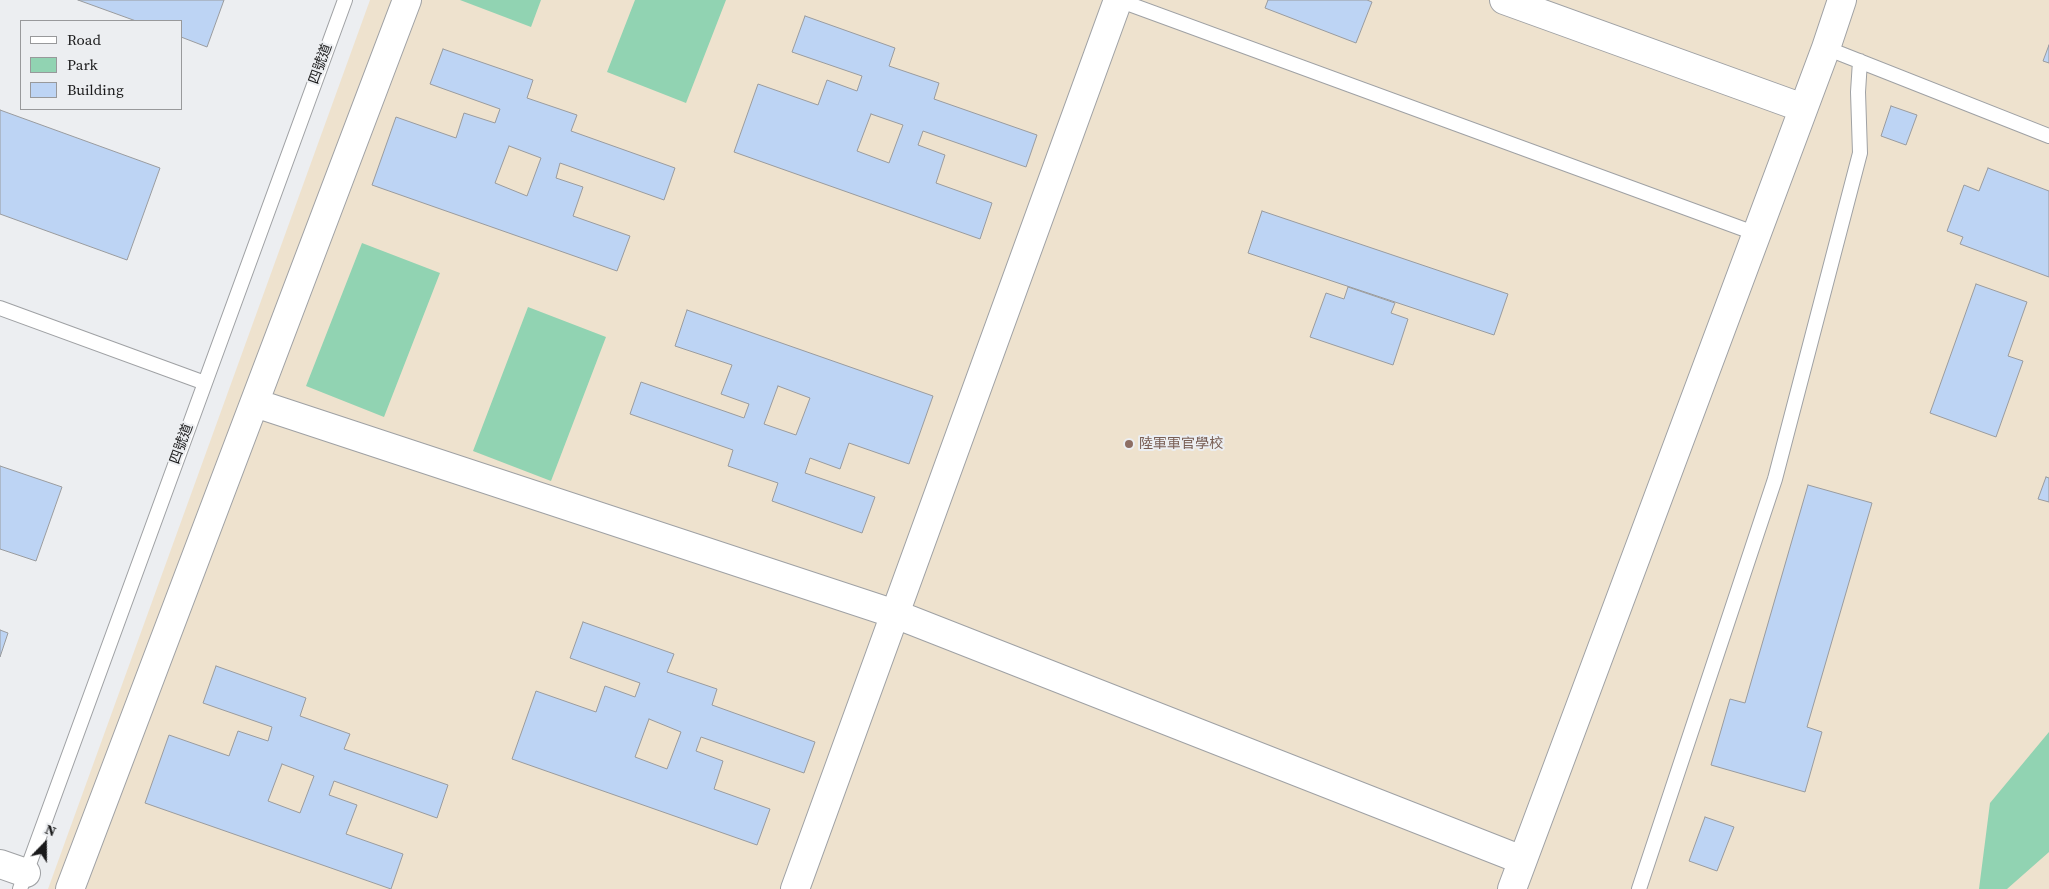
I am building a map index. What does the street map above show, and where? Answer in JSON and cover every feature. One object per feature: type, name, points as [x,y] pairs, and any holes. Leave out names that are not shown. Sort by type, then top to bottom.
[{"type":"street","points":[[70,889],[407,0]]},
{"type":"street","points":[[795,889],[1118,0]]},
{"type":"street","points":[[1504,0],[1803,108]]},
{"type":"street","points":[[1512,889],[1757,234],[1842,0]]},
{"type":"street","points":[[255,402],[895,614],[1522,860]]},
{"type":"street","points":[[0,864],[23,881]]},
{"type":"lane","name":"四號道","points":[[23,881],[345,0]]},
{"type":"lane","points":[[1118,0],[1757,234]]},
{"type":"lane","points":[[1826,48],[2049,136]]},
{"type":"lane","points":[[1639,889],[1774,479],[1860,153],[1858,92],[1860,61]]},
{"type":"lane","points":[[0,308],[205,383]]},
{"type":"shaded area","name":"陸軍軍官學校","points":[[370,0],[2049,0],[2049,889],[48,889]]},
{"type":"green space","points":[[460,0],[541,0],[531,27]]},
{"type":"green space","points":[[635,0],[726,0],[686,103],[607,72]]},
{"type":"green space","points":[[362,243],[440,273],[384,417],[306,386]]},
{"type":"green space","points":[[528,307],[606,337],[551,481],[473,451]]},
{"type":"green space","points":[[2049,732],[2049,852],[2007,889],[1979,889],[1990,803]]},
{"type":"building","points":[[78,0],[224,0],[207,47],[182,37],[182,20],[133,20]]},
{"type":"building","points":[[1268,0],[1367,0],[1372,2],[1356,43],[1265,8]]},
{"type":"building","points":[[805,16],[895,48],[889,66],[939,83],[934,99],[1037,135],[1026,167],[923,131],[918,145],[945,155],[936,183],[992,203],[980,239],[734,152],[758,84],[818,105],[827,80],[857,91],[862,76],[792,52]],"holes":[[[871,114],[903,125],[889,163],[857,151]]]},
{"type":"building","points":[[2049,45],[2049,63],[2043,61]]},
{"type":"building","points":[[443,49],[533,80],[527,98],[577,115],[571,131],[675,168],[664,200],[560,163],[556,178],[583,187],[573,216],[630,236],[617,271],[372,185],[396,117],[456,138],[464,113],[495,123],[500,109],[430,84]],"holes":[[[509,146],[541,158],[527,196],[495,183]]]},
{"type":"building","points":[[1891,106],[1917,115],[1906,145],[1881,136]]},
{"type":"building","points":[[0,110],[160,168],[127,260],[0,214]]},
{"type":"building","points":[[1988,168],[2049,191],[2049,277],[1960,244],[1963,237],[1947,231],[1964,185],[1979,191]]},
{"type":"building","points":[[1262,211],[1508,294],[1494,335],[1248,253]]},
{"type":"building","points":[[1976,284],[2027,302],[2008,356],[2023,361],[1996,437],[1930,413]]},
{"type":"building","points":[[1348,287],[1395,303],[1391,313],[1408,319],[1393,365],[1310,337],[1326,293],[1344,299]]},
{"type":"building","points":[[687,310],[933,396],[909,464],[849,443],[840,469],[810,458],[805,473],[875,497],[862,533],[772,501],[778,483],[728,466],[733,450],[630,414],[641,382],[744,418],[749,404],[721,394],[732,365],[675,346]],"holes":[[[778,386],[810,398],[796,435],[764,424]]]},
{"type":"building","points":[[0,466],[62,487],[36,561],[0,549]]},
{"type":"building","points":[[2046,477],[2049,478],[2049,502],[2038,499]]},
{"type":"building","points":[[1808,485],[1872,503],[1807,727],[1822,732],[1805,792],[1711,765],[1730,699],[1745,703]]},
{"type":"building","points":[[583,622],[674,654],[667,672],[717,689],[712,705],[815,742],[804,773],[701,737],[696,751],[723,761],[714,789],[770,809],[757,845],[512,759],[536,691],[596,712],[605,686],[635,697],[640,683],[570,658]],"holes":[[[649,719],[681,732],[667,769],[635,757]]]},
{"type":"building","points":[[0,630],[8,633],[0,657]]},
{"type":"building","points":[[216,666],[306,698],[300,716],[350,734],[344,749],[448,785],[437,818],[334,781],[329,795],[357,805],[346,834],[403,854],[391,889],[145,803],[169,735],[229,756],[238,731],[268,741],[272,727],[203,703]],"holes":[[[282,764],[314,776],[300,813],[268,801]]]},
{"type":"building","points":[[1705,817],[1734,827],[1717,871],[1689,861]]},
{"type":"place","name":"陸軍軍官學校","points":[[1129,444]]}]
